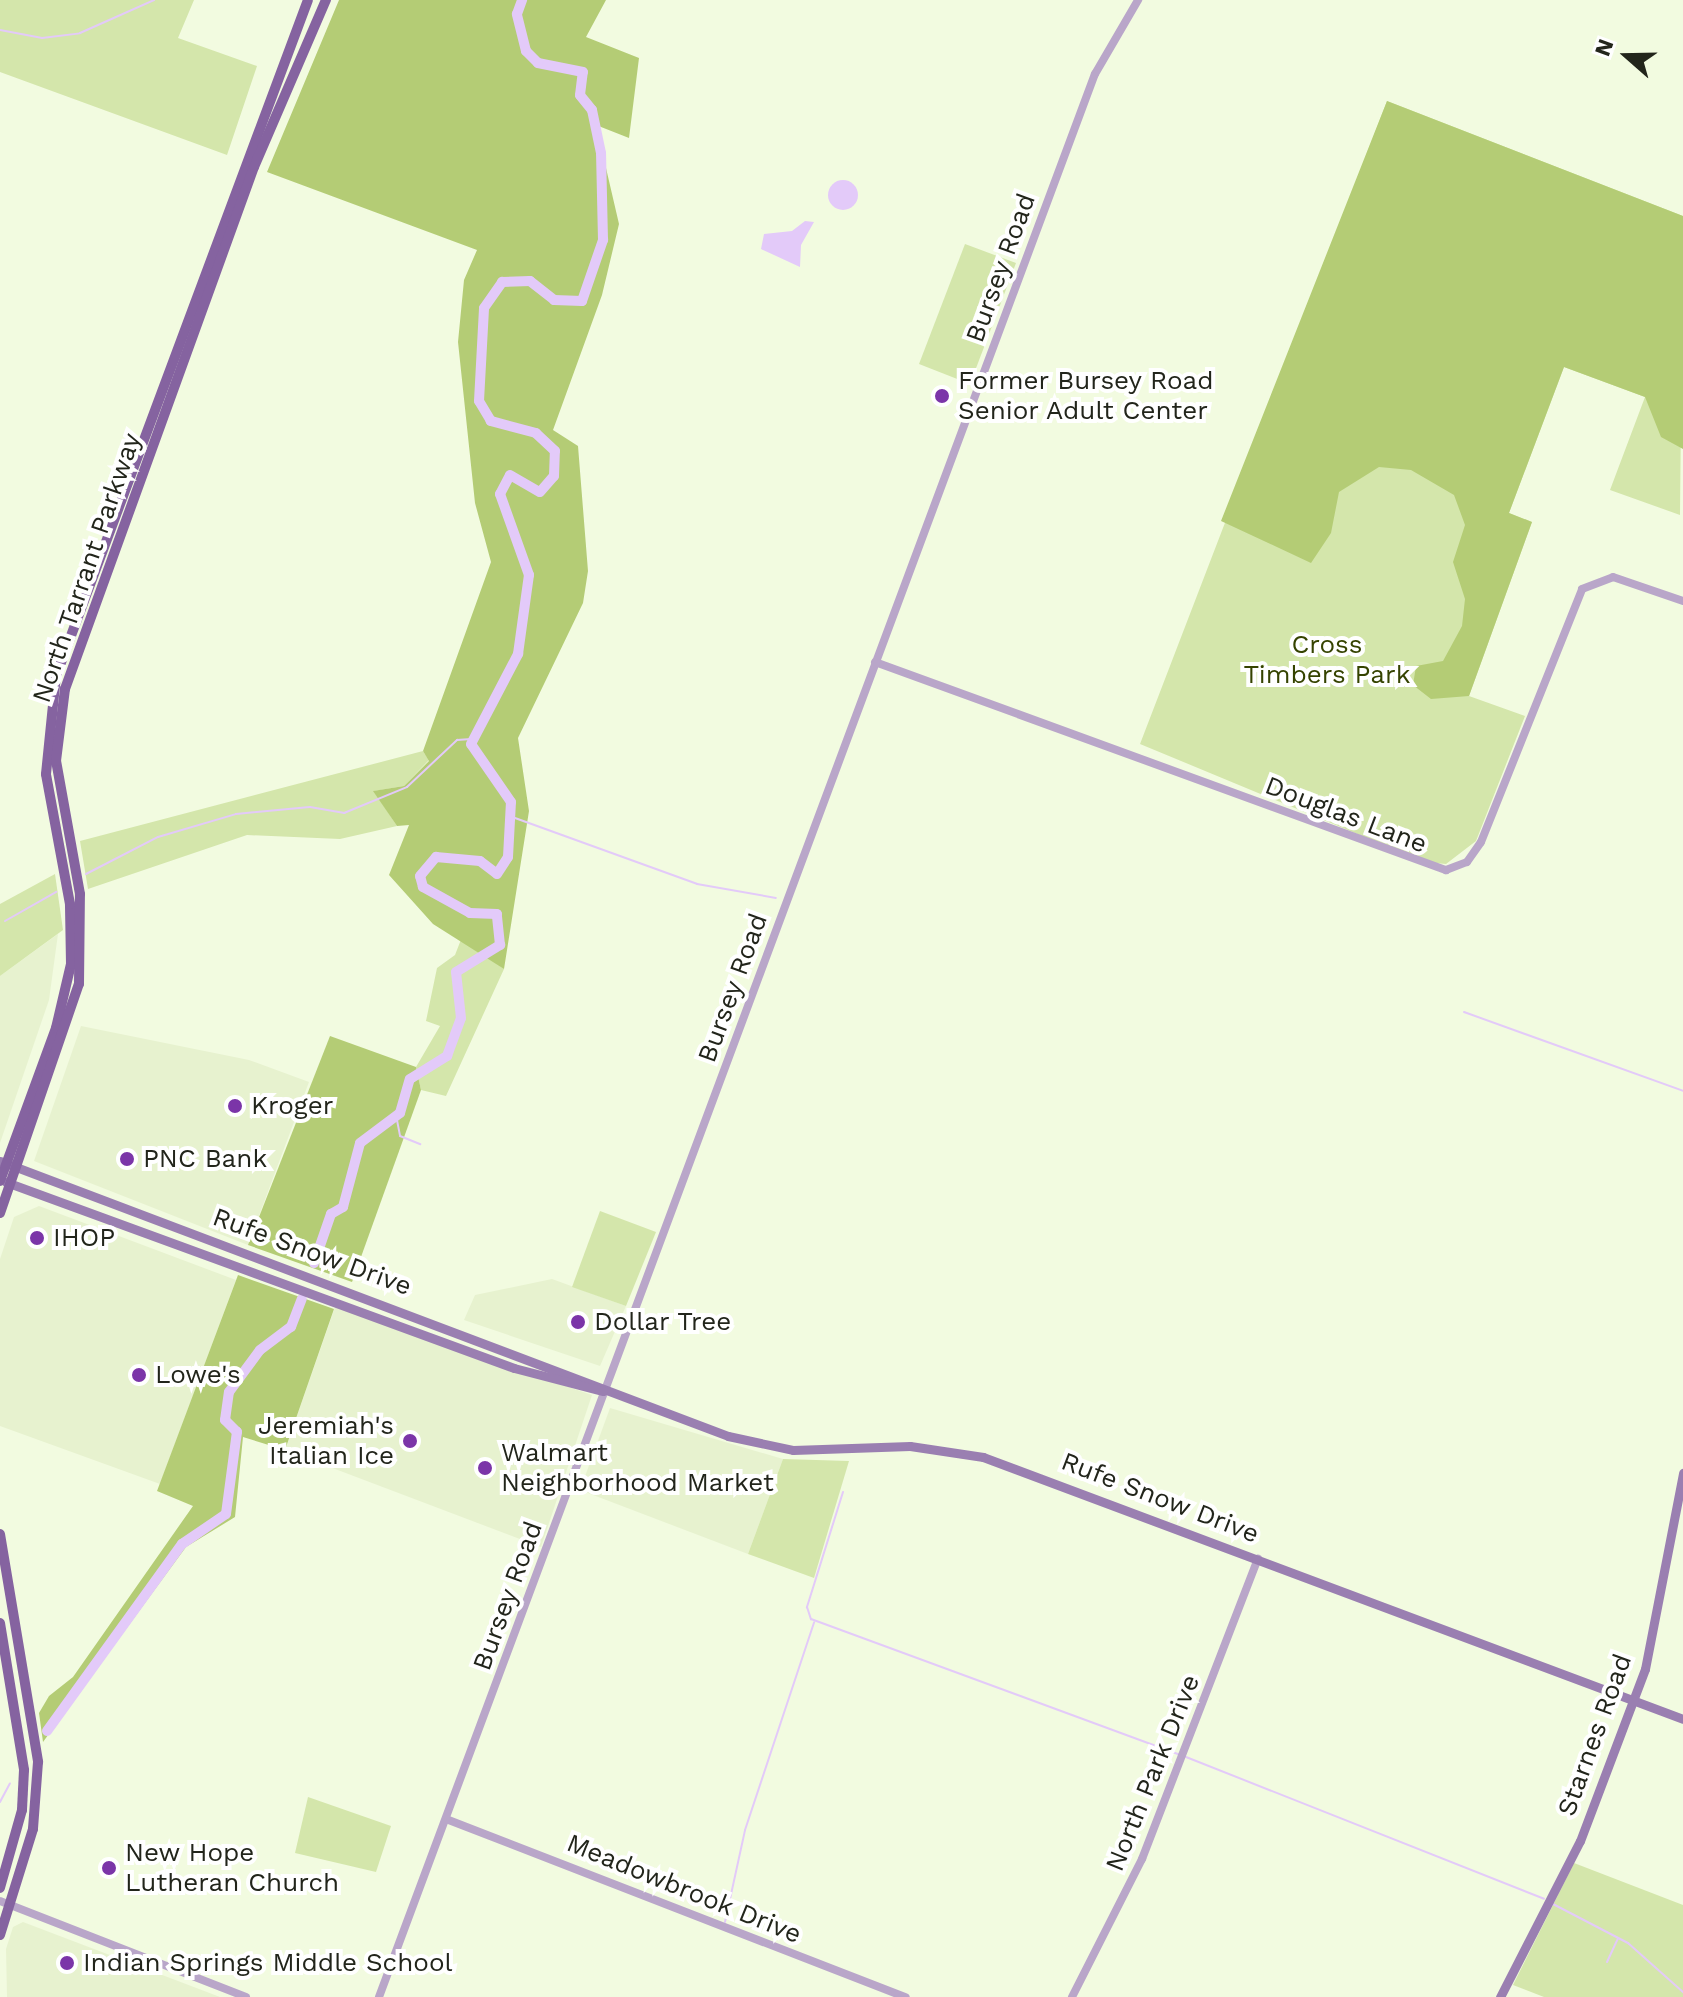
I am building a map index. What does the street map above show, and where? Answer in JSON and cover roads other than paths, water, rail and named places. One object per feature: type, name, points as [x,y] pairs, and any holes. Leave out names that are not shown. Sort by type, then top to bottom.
[{"type":"main road","name":"North Tarrant Parkway","points":[[44,1079],[72,952],[46,774],[54,685],[308,0]]},
{"type":"main road","name":"North Tarrant Parkway","points":[[0,1213],[8,1164],[73,1011],[82,948],[80,894],[57,778],[65,689],[254,167],[326,0]]},
{"type":"main road","name":"Rufe Snow Drive","points":[[8,1164],[470,1334],[606,1391]]},
{"type":"main road","name":"Rufe Snow Drive","points":[[3,1181],[463,1350],[606,1391],[775,1447],[969,1453],[1683,1719]]},
{"type":"main road","points":[[133,1228],[139,1212]]},
{"type":"main road","points":[[227,1264],[233,1246]]},
{"type":"main road","points":[[463,1350],[470,1334]]},
{"type":"main road","name":"Starnes Road","points":[[1500,1997],[1553,1896],[1633,1700],[1657,1623],[1683,1473]]},
{"type":"main road","points":[[0,1534],[38,1762],[33,1829],[5,1903],[0,1935]]},
{"type":"main road","points":[[0,1623],[24,1770],[0,1888]]},
{"type":"street","name":"Bursey Road","points":[[379,1997],[1095,74],[1138,0]]},
{"type":"street","name":"Douglas Lane","points":[[875,662],[1446,870],[1467,862],[1481,842],[1582,589],[1613,577],[1683,601]]},
{"type":"street","name":"North Park Drive","points":[[1072,1997],[1134,1878],[1258,1559]]},
{"type":"street","name":"Meadowbrook Drive","points":[[446,1819],[906,1997]]},
{"type":"street","points":[[5,1903],[246,1997]]},
{"type":"waterway","points":[[0,30],[42,38],[80,33],[154,0]]},
{"type":"waterway","points":[[314,1263],[331,1214],[343,1207],[360,1143],[400,1113],[410,1079],[447,1056],[461,1018],[456,972],[500,945],[497,914],[470,913],[423,887],[420,876],[436,857],[480,861],[497,874],[508,857],[511,802],[471,744],[518,654],[529,575],[500,494],[510,475],[540,492],[554,476],[555,451],[536,433],[491,421],[479,401],[484,308],[502,282],[530,281],[554,300],[582,301],[603,240],[601,153],[592,110],[580,95],[583,72],[538,63],[526,51],[517,14],[522,0]]},
{"type":"waterway","points":[[86,874],[158,837],[236,814],[310,807],[344,813],[407,787],[457,740],[471,739]]},
{"type":"waterway","points":[[515,818],[697,884],[776,898]]},
{"type":"waterway","points":[[5,921],[56,892]]},
{"type":"waterway","points":[[1464,1012],[1683,1091]]},
{"type":"waterway","points":[[396,1115],[400,1136],[420,1144]]},
{"type":"waterway","points":[[47,1731],[182,1544],[226,1514],[237,1432],[225,1420],[229,1392],[260,1350],[291,1327],[302,1299]]},
{"type":"waterway","points":[[843,1492],[807,1607],[811,1619],[1180,1755]]},
{"type":"waterway","points":[[725,1922],[745,1830],[814,1622]]},
{"type":"waterway","points":[[1186,1757],[1544,1899]]},
{"type":"waterway","points":[[0,1802],[10,1783]]},
{"type":"waterway","points":[[1553,1904],[1628,1943],[1683,1992]]},
{"type":"waterway","points":[[1607,1962],[1618,1938]]},
{"type":"place","name":"Former Bursey Road Senior Adult Center","points":[[942,396]]},
{"type":"place","name":"Kroger","points":[[235,1106]]},
{"type":"place","name":"PNC Bank","points":[[127,1159]]},
{"type":"place","name":"IHOP","points":[[37,1238]]},
{"type":"place","name":"Dollar Tree","points":[[578,1322]]},
{"type":"place","name":"Lowe's","points":[[139,1375]]},
{"type":"place","name":"Jeremiah's Italian Ice","points":[[410,1441]]},
{"type":"place","name":"Walmart Neighborhood Market","points":[[485,1468]]},
{"type":"place","name":"New Hope Lutheran Church","points":[[109,1868]]},
{"type":"place","name":"Indian Springs Middle School","points":[[67,1963]]},
{"type":"park label","name":"Cross Timbers Park","points":[[1327,660]]}]
